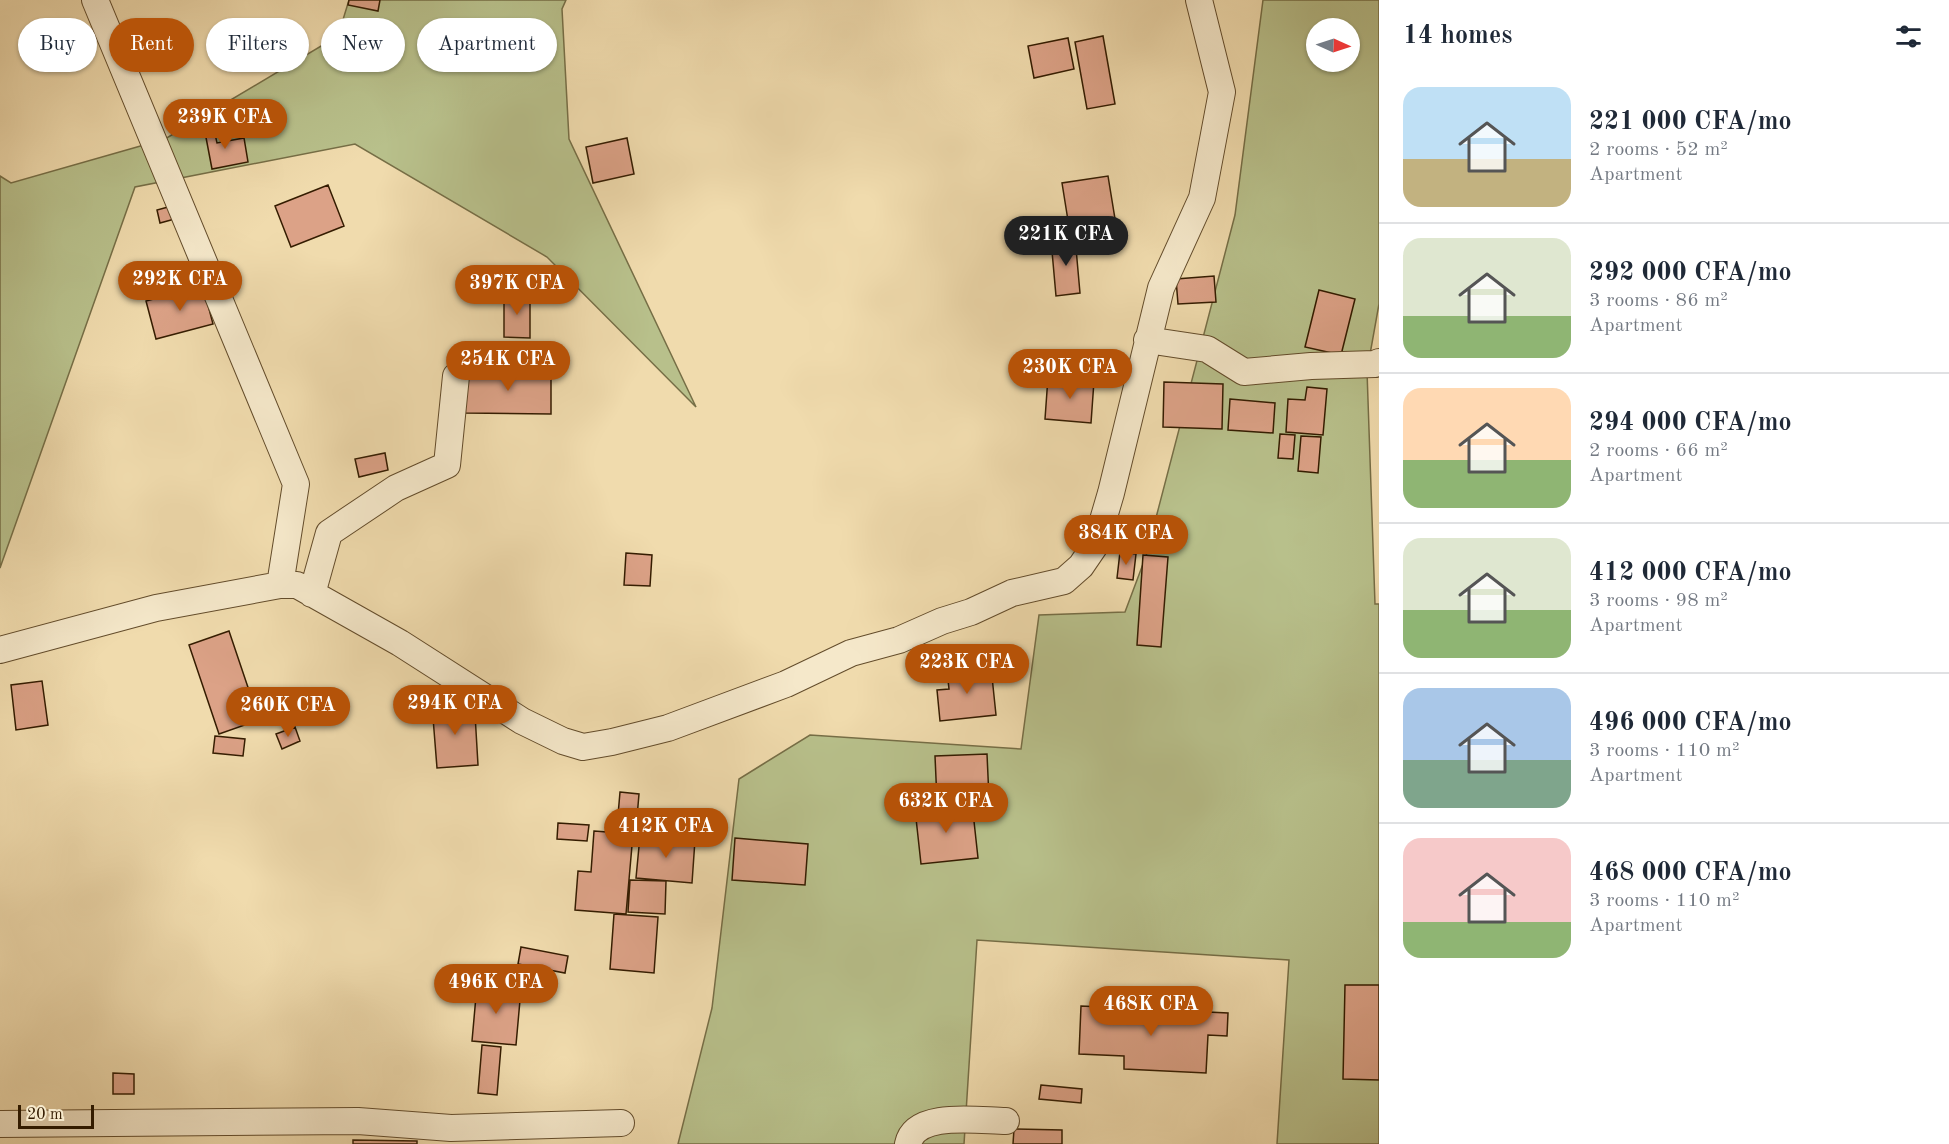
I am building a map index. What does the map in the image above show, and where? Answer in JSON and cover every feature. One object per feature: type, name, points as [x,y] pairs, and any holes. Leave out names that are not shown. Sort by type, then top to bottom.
[{"type":"street","points":[[95,0],[296,484],[280,585]]},
{"type":"street","points":[[0,650],[156,608],[280,585],[297,585],[400,643],[522,721],[563,741],[583,747],[668,728],[786,684],[851,653],[899,640],[1012,593],[1064,580],[1081,567],[1096,544],[1111,493],[1161,288],[1202,198],[1222,92],[1199,0]]},
{"type":"street","points":[[1148,340],[1207,349],[1244,372],[1379,362]]},
{"type":"street","points":[[312,594],[329,533],[396,488],[447,465],[456,376]]},
{"type":"street","points":[[908,1144],[909,1139],[920,1125],[939,1120],[1006,1121]]},
{"type":"street","points":[[0,1124],[358,1121],[451,1136],[621,1122]]},
{"type":"green space","points":[[349,0],[566,0],[562,9],[569,139],[696,407],[547,257],[355,144],[135,187],[0,568],[0,176],[11,183],[165,139],[278,72],[309,72],[309,53],[321,46],[321,72],[405,72],[405,18],[344,18]]},
{"type":"green space","points":[[1263,0],[1379,0],[1379,304],[1367,371],[1375,604],[1379,604],[1379,1144],[1277,1144],[1289,960],[977,940],[964,1144],[678,1144],[712,1008],[739,779],[810,735],[1021,749],[1039,615],[1125,612],[1146,556],[1235,215]]},
{"type":"building","points":[[349,0],[380,0],[378,11],[348,5]]},
{"type":"building","points":[[1103,36],[1115,104],[1087,109],[1075,42]]},
{"type":"building","points":[[1068,38],[1074,69],[1034,78],[1028,46]]},
{"type":"building","points":[[213,125],[217,143],[244,138],[248,162],[212,169],[204,127]]},
{"type":"building","points":[[627,138],[634,174],[593,183],[586,147]]},
{"type":"building","points":[[1108,176],[1116,225],[1070,233],[1062,183]]},
{"type":"building","points":[[328,185],[344,226],[291,247],[275,206]]},
{"type":"building","points":[[179,204],[182,217],[160,223],[157,210]]},
{"type":"building","points":[[1075,237],[1080,293],[1056,296],[1051,240]]},
{"type":"building","points":[[1214,276],[1216,302],[1178,304],[1176,279]]},
{"type":"building","points":[[203,286],[213,324],[156,339],[146,301]]},
{"type":"building","points":[[1319,290],[1355,299],[1341,355],[1305,347]]},
{"type":"building","points":[[504,294],[530,294],[530,338],[504,337]]},
{"type":"building","points":[[465,371],[551,372],[551,414],[465,413]]},
{"type":"building","points":[[1048,377],[1094,381],[1091,423],[1045,419]]},
{"type":"building","points":[[1164,382],[1223,384],[1222,429],[1163,427]]},
{"type":"building","points":[[1307,387],[1327,389],[1323,435],[1286,432],[1288,399],[1305,400]]},
{"type":"building","points":[[1230,399],[1275,403],[1273,433],[1228,430]]},
{"type":"building","points":[[1280,434],[1295,435],[1293,459],[1278,458]]},
{"type":"building","points":[[1301,436],[1321,437],[1318,473],[1298,471]]},
{"type":"building","points":[[385,453],[388,470],[359,477],[355,459]]},
{"type":"building","points":[[1120,552],[1136,554],[1133,580],[1117,578]]},
{"type":"building","points":[[626,553],[652,555],[650,586],[624,585]]},
{"type":"building","points":[[1143,555],[1168,557],[1161,647],[1137,645]]},
{"type":"building","points":[[229,631],[259,720],[219,734],[189,645]]},
{"type":"building","points":[[991,667],[996,715],[940,721],[937,690],[949,689],[947,671]]},
{"type":"building","points":[[42,681],[48,725],[16,730],[11,685]]},
{"type":"building","points":[[462,703],[462,715],[475,714],[478,765],[437,768],[432,705]]},
{"type":"building","points":[[295,727],[300,741],[282,749],[276,734]]},
{"type":"building","points":[[215,736],[245,739],[243,756],[213,753]]},
{"type":"building","points":[[987,754],[989,798],[937,801],[935,756]]},
{"type":"building","points":[[620,792],[639,794],[636,829],[617,827]]},
{"type":"building","points":[[972,803],[978,858],[921,864],[915,809]]},
{"type":"building","points":[[558,823],[589,825],[587,841],[557,839]]},
{"type":"building","points":[[594,831],[633,834],[626,914],[575,910],[578,871],[591,872]]},
{"type":"building","points":[[640,836],[695,840],[692,883],[636,878]]},
{"type":"building","points":[[735,838],[808,844],[805,885],[732,880]]},
{"type":"building","points":[[630,880],[666,881],[665,914],[628,912]]},
{"type":"building","points":[[614,914],[658,917],[654,973],[610,969]]},
{"type":"building","points":[[521,947],[568,956],[565,973],[518,964]]},
{"type":"building","points":[[477,985],[521,989],[516,1045],[472,1041]]},
{"type":"building","points":[[1345,985],[1379,985],[1379,1080],[1343,1079]]},
{"type":"building","points":[[1081,1006],[1228,1013],[1227,1036],[1208,1035],[1206,1073],[1124,1069],[1124,1056],[1079,1054]]},
{"type":"building","points":[[482,1045],[501,1047],[497,1095],[478,1093]]},
{"type":"building","points":[[113,1073],[134,1074],[134,1094],[113,1094]]},
{"type":"building","points":[[1041,1085],[1082,1089],[1081,1103],[1039,1099]]},
{"type":"building","points":[[1014,1129],[1062,1130],[1062,1144],[1013,1144]]},
{"type":"building","points":[[353,1140],[417,1141],[417,1144],[353,1144]]}]
